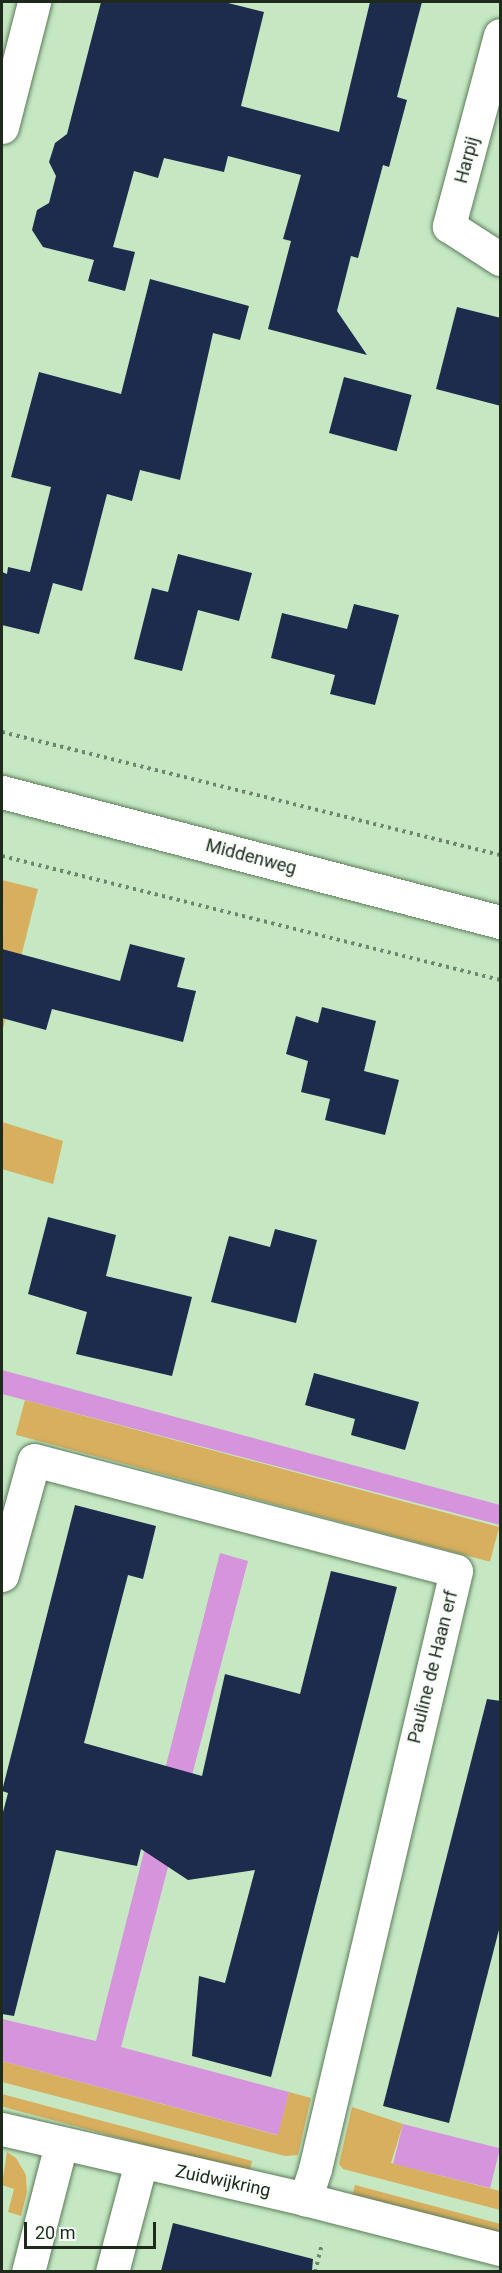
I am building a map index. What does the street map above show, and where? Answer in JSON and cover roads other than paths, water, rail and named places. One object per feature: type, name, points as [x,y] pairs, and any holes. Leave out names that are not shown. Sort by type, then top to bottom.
[{"type":"street","points":[[2,127],[34,2]]},
{"type":"street","name":"Harpij","points":[[501,35],[449,226],[501,259]]},
{"type":"street","name":"Middenweg","points":[[2,792],[501,922]]},
{"type":"street","name":"Pauline de Haan erf","points":[[2,1575],[34,1460],[456,1571],[315,2169],[305,2199]]},
{"type":"street","name":"Zuidwijkring","points":[[2,2128],[141,2163],[305,2199],[501,2249]]},
{"type":"street","points":[[28,2271],[61,2144]]},
{"type":"street","points":[[112,2271],[141,2163]]}]
